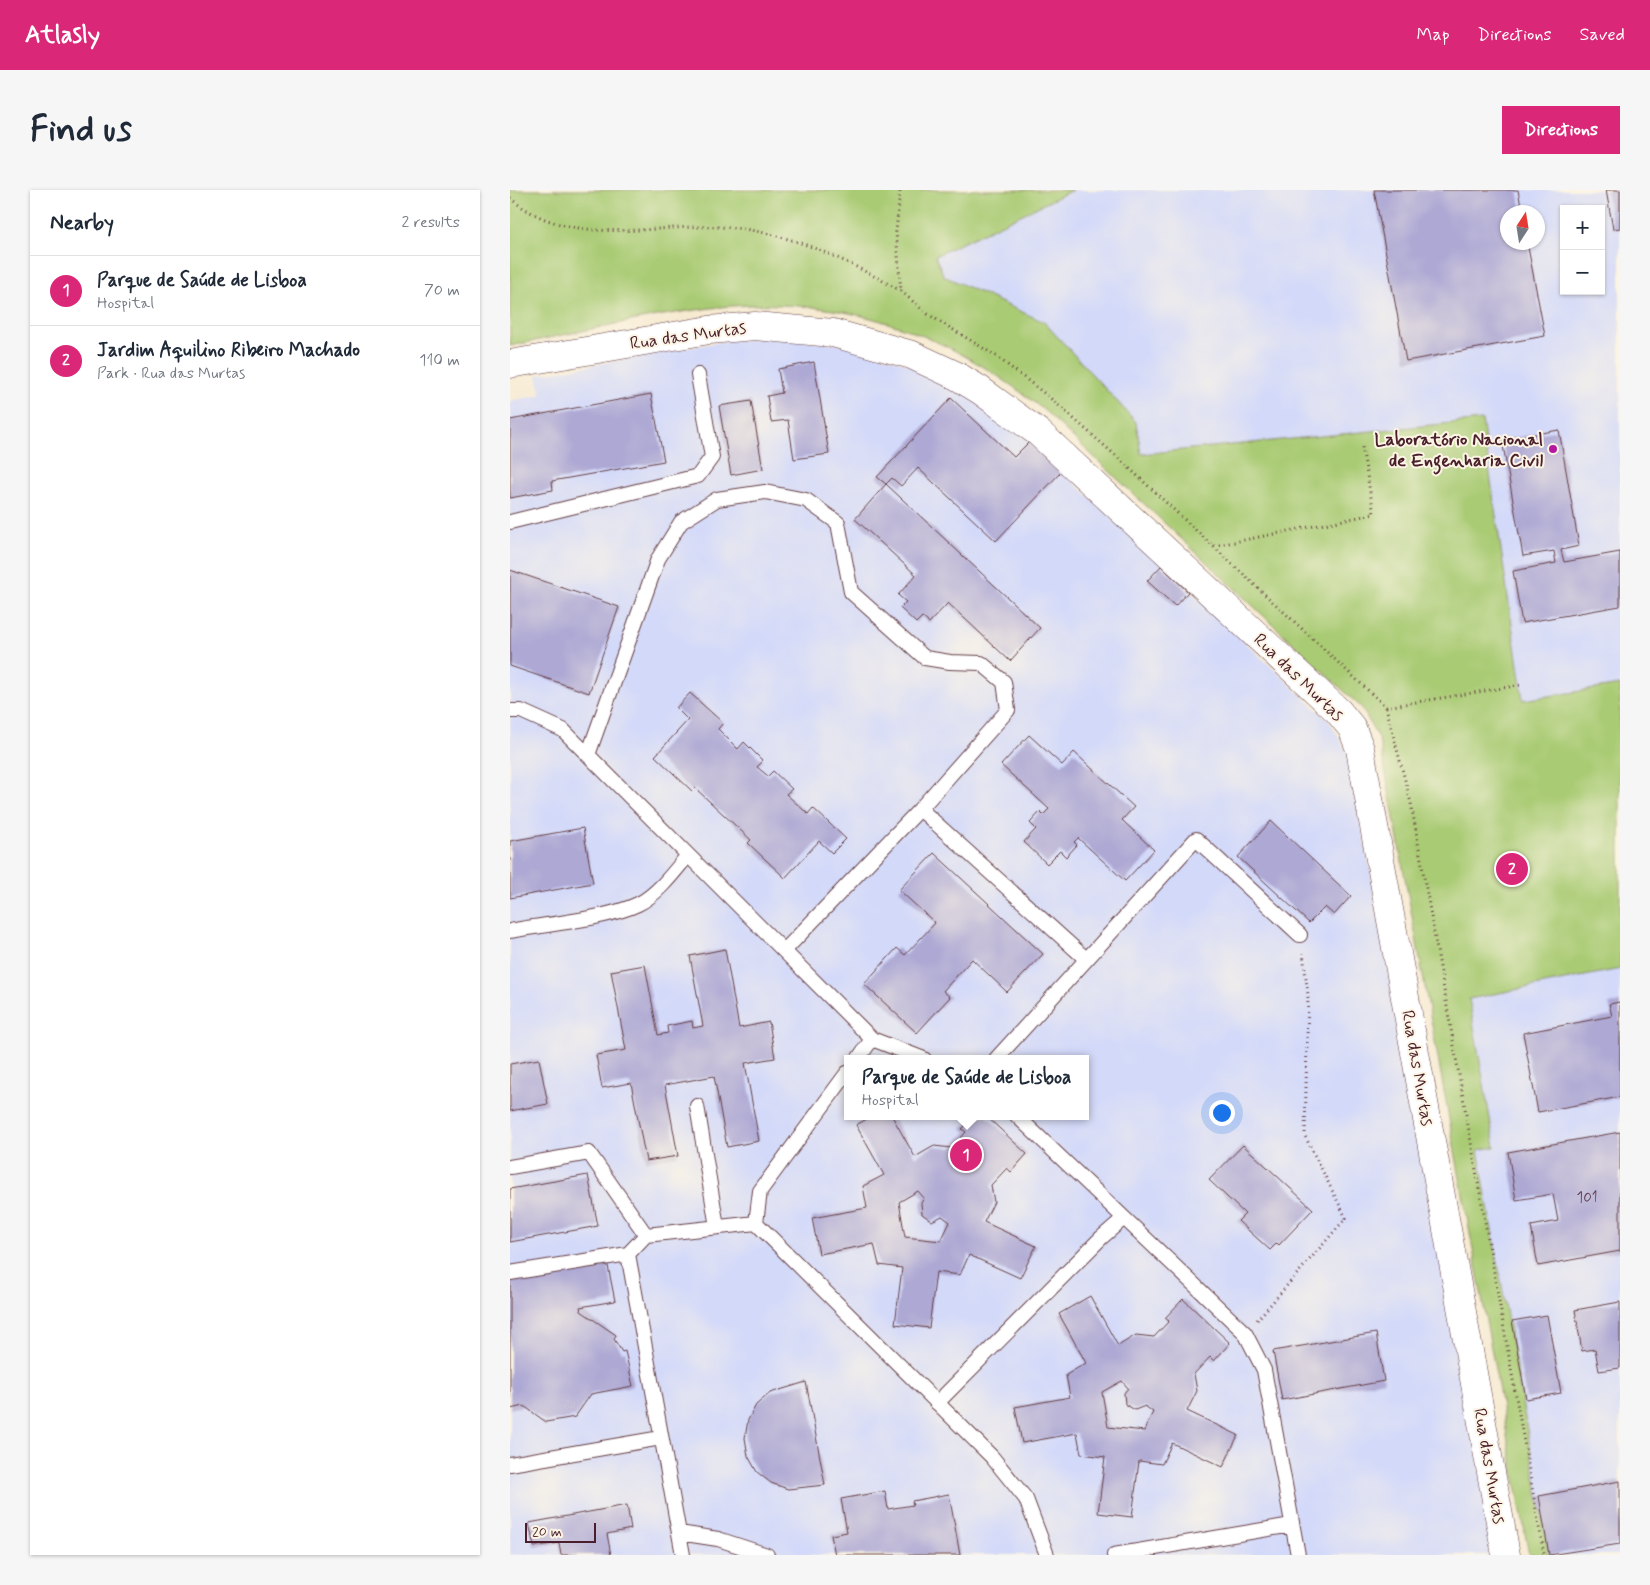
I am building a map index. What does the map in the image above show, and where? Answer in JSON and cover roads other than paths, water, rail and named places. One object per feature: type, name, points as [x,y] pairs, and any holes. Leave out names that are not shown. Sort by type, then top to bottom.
[{"type":"street","name":"Rua das Murtas","points":[[510,364],[709,330],[755,326],[833,333],[912,355],[950,372],[980,390],[1039,433],[1338,711],[1352,728],[1360,749],[1506,1555]]},
{"type":"lane","points":[[510,522],[698,476],[712,457],[698,376]]},
{"type":"lane","points":[[588,755],[658,559],[681,522],[717,499],[765,492],[806,500],[838,523],[851,592],[924,658],[950,662],[981,662],[1004,682],[1008,710],[920,809],[784,951]]},
{"type":"lane","points":[[510,711],[521,711],[563,730],[872,1039],[914,1055]]},
{"type":"lane","points":[[920,809],[1086,959]]},
{"type":"lane","points":[[1000,1055],[1196,839],[1300,934]]},
{"type":"lane","points":[[510,930],[610,912],[640,903],[669,878],[688,855]]},
{"type":"lane","points":[[861,1055],[872,1039]]},
{"type":"lane","points":[[756,1223],[760,1191],[844,1077]]},
{"type":"lane","points":[[697,1106],[718,1227]]},
{"type":"lane","points":[[1021,1120],[1245,1333],[1264,1370],[1298,1555]]},
{"type":"lane","points":[[510,1167],[589,1153],[646,1235]]},
{"type":"lane","points":[[937,1403],[1100,1238],[1124,1218]]},
{"type":"lane","points":[[510,1273],[628,1254],[646,1235],[756,1223]]},
{"type":"lane","points":[[756,1223],[992,1457],[1026,1499],[1047,1555]]},
{"type":"lane","points":[[628,1254],[682,1555]]},
{"type":"lane","points":[[510,1464],[661,1438]]},
{"type":"lane","points":[[1114,1555],[1292,1525]]},
{"type":"lane","points":[[679,1533],[718,1539],[767,1555]]},
{"type":"place","name":"Laboratório Nacional de Engenharia Civil","points":[[1553,449]]},
{"type":"place","name":"Jardim Aquilino Ribeiro Machado","points":[[1512,869]]},
{"type":"place","name":"Parque de Saúde de Lisboa","points":[[966,1155]]}]
